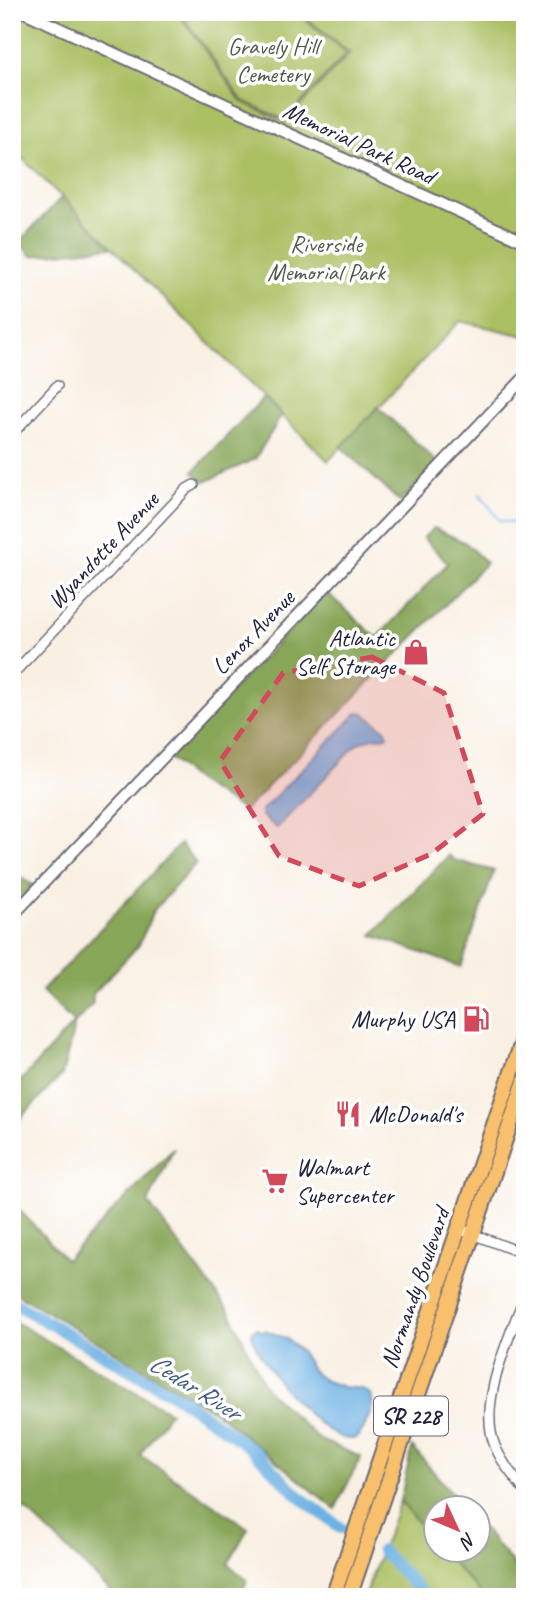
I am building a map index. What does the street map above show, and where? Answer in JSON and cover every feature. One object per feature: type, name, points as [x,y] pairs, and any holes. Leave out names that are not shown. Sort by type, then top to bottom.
[{"type":"main road","name":"Normandy Boulevard","points":[[349,1597],[466,1232],[525,1034]]},
{"type":"main road","name":"Normandy Boulevard","points":[[338,1592],[466,1232],[525,1081]]},
{"type":"street","name":"Memorial Park Road","points":[[24,12],[525,242]]},
{"type":"street","name":"Lenox Avenue","points":[[12,916],[525,377]]},
{"type":"street","points":[[12,434],[57,386]]},
{"type":"street","name":"Wyandotte Avenue","points":[[12,675],[187,489],[194,485]]},
{"type":"street","points":[[466,1232],[525,1254]]},
{"type":"street","points":[[525,1295],[492,1392],[489,1424],[500,1457],[525,1491]]},
{"type":"highlighted area","points":[[372,657],[444,693],[483,814],[431,854],[359,886],[279,856],[220,761],[283,673]]},
{"type":"green space","name":"Riverside Memorial Park","points":[[12,12],[180,12],[241,101],[285,122],[350,53],[299,12],[525,12],[525,336],[460,321],[328,461],[12,148]]},
{"type":"green space","name":"Gravely Hill Cemetery","points":[[296,12],[347,53],[285,120],[242,100],[181,14]]},
{"type":"green space","points":[[62,197],[112,247],[32,256],[18,243]]},
{"type":"green space","points":[[264,397],[282,415],[255,459],[205,482],[193,472]]},
{"type":"green space","points":[[378,407],[438,463],[400,502],[341,447]]},
{"type":"green space","points":[[434,528],[466,543],[486,563],[244,811],[196,781],[168,757],[326,592],[377,638],[448,563],[423,538]]},
{"type":"green space","points":[[180,844],[196,863],[153,911],[139,945],[93,994],[93,1003],[75,1023],[62,1075],[12,1127],[12,1090],[74,1023],[42,991]]},
{"type":"green space","points":[[449,855],[454,860],[494,871],[461,967],[372,935]]},
{"type":"green space","points":[[12,873],[33,885],[12,908]]},
{"type":"green space","points":[[174,1148],[148,1203],[230,1312],[267,1390],[320,1440],[361,1457],[335,1509],[216,1412],[12,1291],[12,1202],[66,1260]]},
{"type":"green space","points":[[12,1320],[170,1412],[140,1455],[248,1528],[228,1564],[247,1580],[240,1597],[117,1597],[24,1508],[12,1519]]},
{"type":"green space","points":[[412,1447],[453,1494],[421,1494],[421,1526],[400,1501]]},
{"type":"green space","points":[[400,1501],[421,1526],[421,1564],[454,1564],[484,1597],[364,1597]]},
{"type":"green space","points":[[491,1538],[525,1578],[525,1597],[484,1597],[454,1564],[491,1564]]},
{"type":"water","points":[[362,712],[386,730],[388,736],[358,743],[277,828],[261,815],[261,811],[357,713]]},
{"type":"water","points":[[256,1328],[287,1339],[301,1352],[314,1373],[326,1381],[343,1387],[362,1389],[371,1395],[371,1411],[359,1435],[355,1438],[343,1438],[328,1430],[294,1399],[264,1361],[252,1332]]},
{"type":"waterway","points":[[480,494],[500,521],[525,524]]},
{"type":"waterway","name":"Cedar River","points":[[12,1302],[179,1398],[254,1451],[301,1498],[341,1528]]},
{"type":"waterway","name":"Cedar River","points":[[382,1551],[426,1597]]},
{"type":"place","name":"Atlantic Self Storage","points":[[416,652]]},
{"type":"place","name":"Murphy USA","points":[[476,1019]]},
{"type":"place","name":"McDonald's","points":[[348,1114]]},
{"type":"place","name":"Walmart Supercenter","points":[[275,1181]]}]
